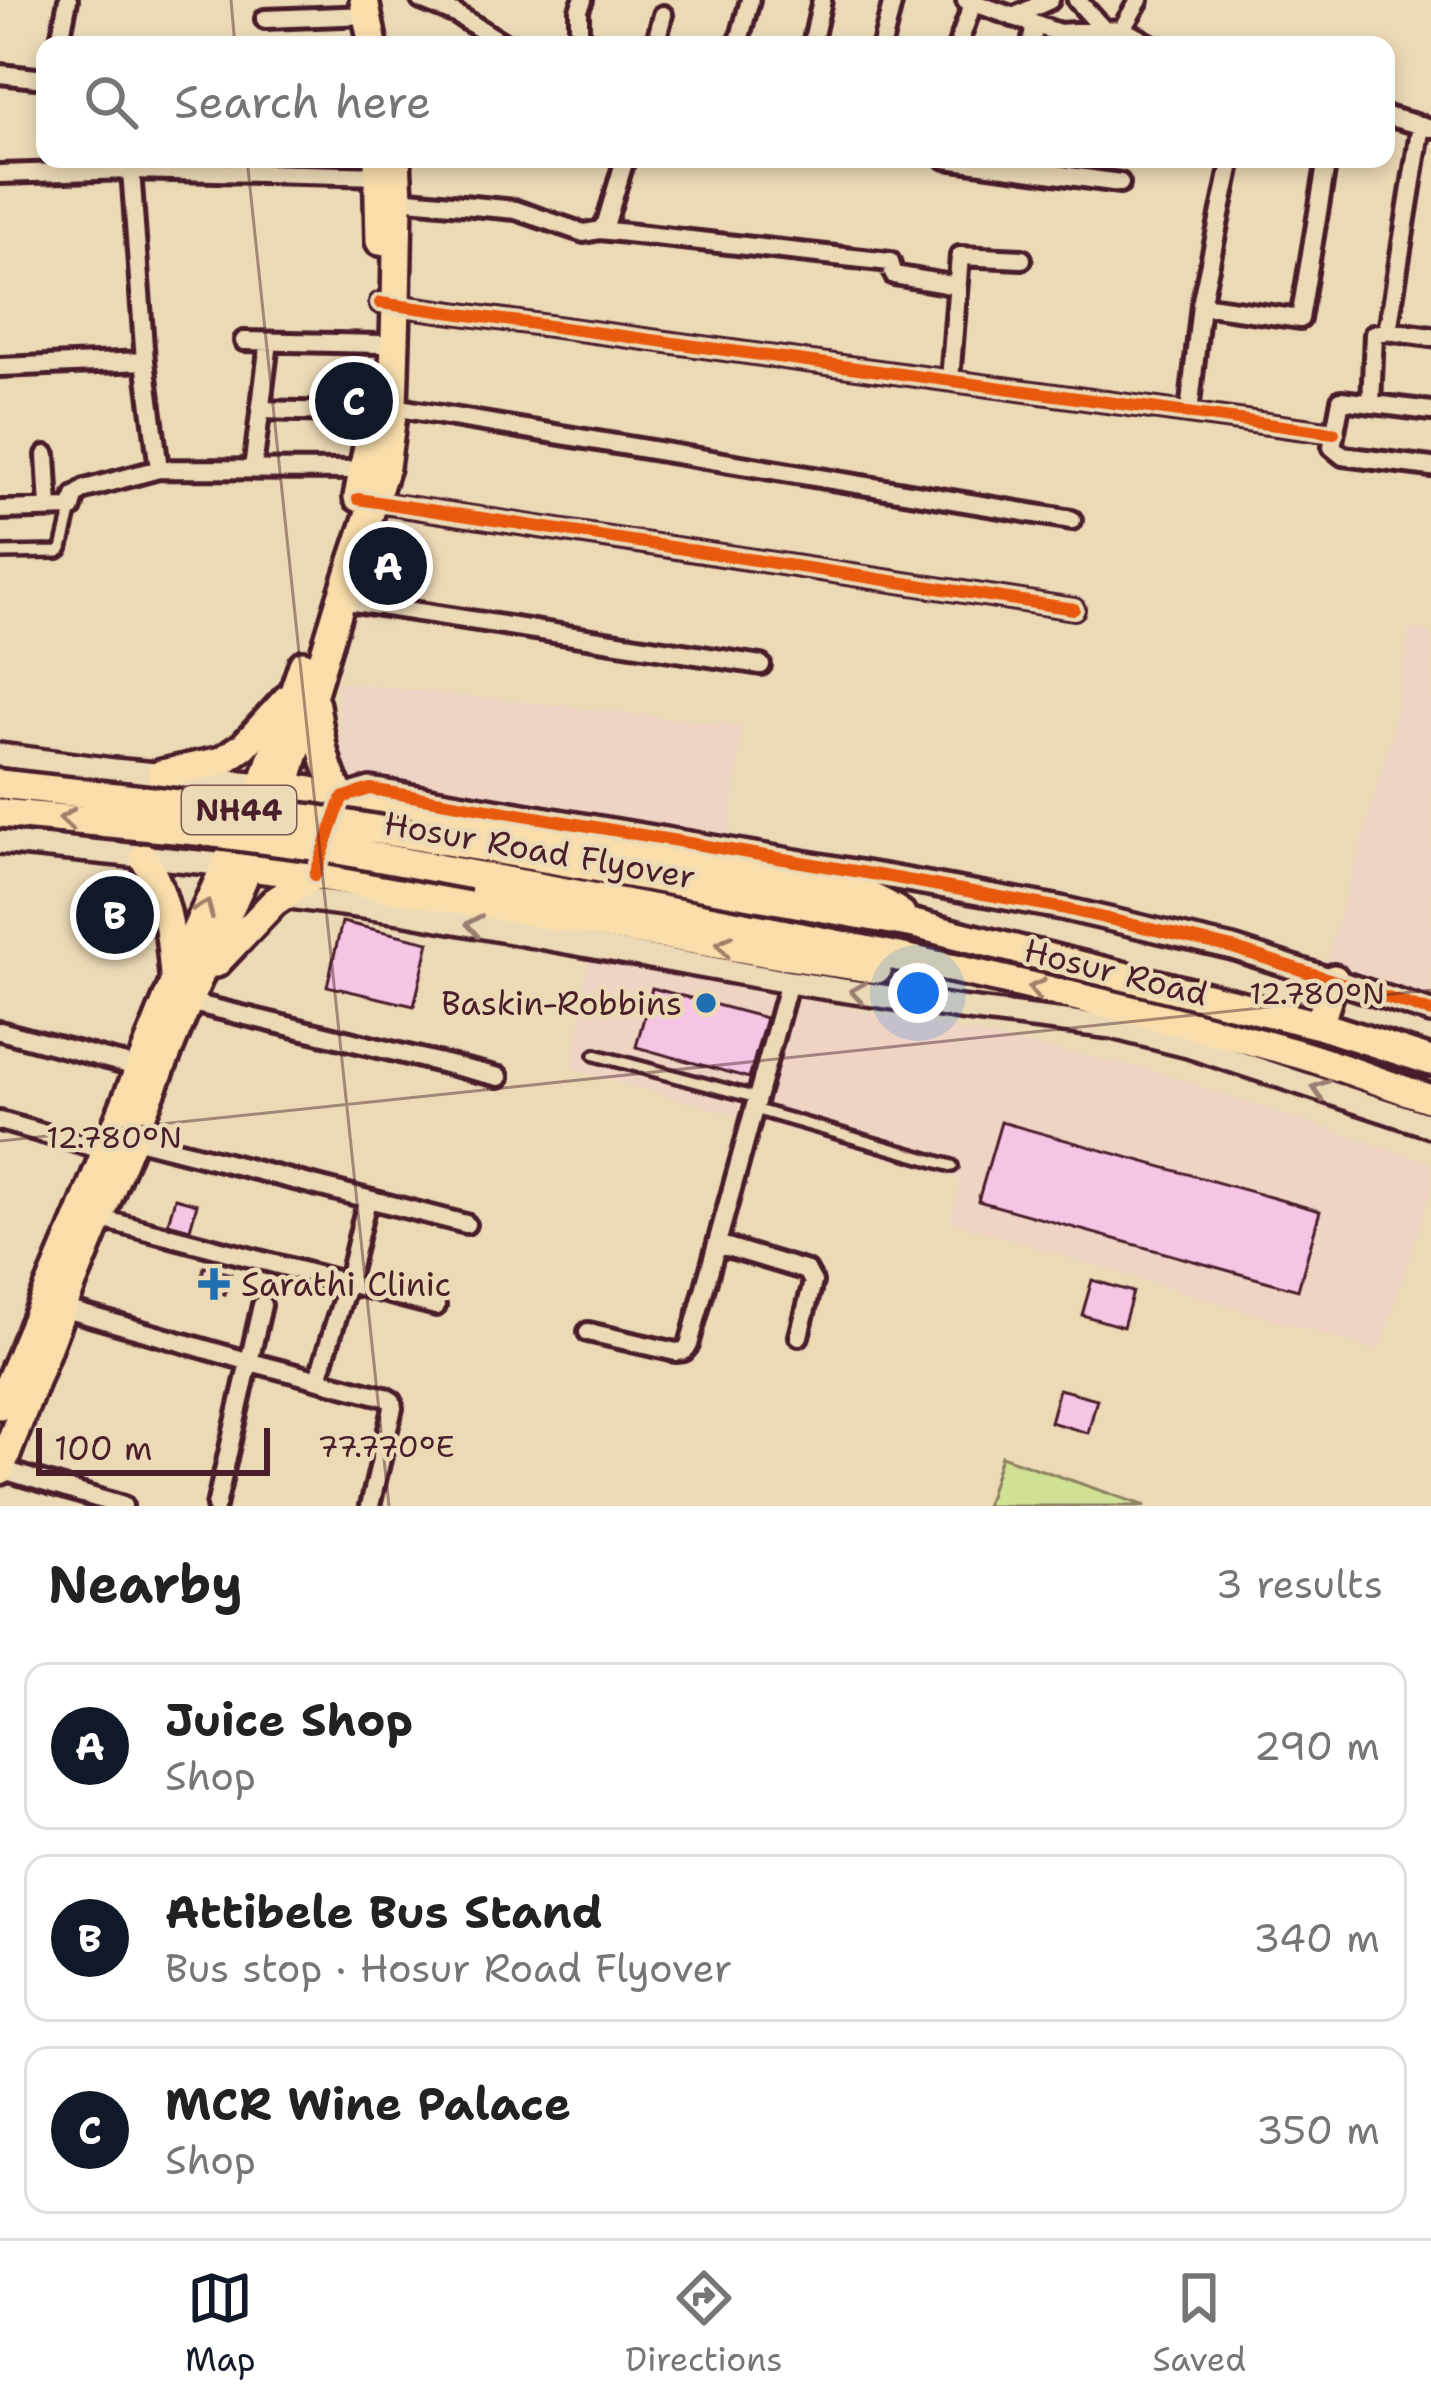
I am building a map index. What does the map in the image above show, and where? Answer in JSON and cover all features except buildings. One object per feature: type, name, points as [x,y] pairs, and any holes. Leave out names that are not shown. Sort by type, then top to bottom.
[{"type":"main road","points":[[370,5],[372,36]]},
{"type":"main road","points":[[370,5],[383,36]]},
{"type":"main road","points":[[0,1469],[7,1409],[91,1216],[134,1139],[185,993],[274,785],[341,600],[375,470],[384,410],[389,174]]},
{"type":"main road","points":[[384,410],[381,344],[388,304]]},
{"type":"main road","points":[[342,798],[332,783],[305,692],[324,597],[366,500]]},
{"type":"main road","points":[[162,774],[222,761],[305,692]]},
{"type":"main road","name":"Hosur Road Flyover","points":[[0,784],[314,819],[716,919],[920,962]]},
{"type":"main road","points":[[274,785],[841,886],[882,901],[914,924]]},
{"type":"main road","name":"Hosur Road Flyover","points":[[0,813],[475,861],[914,924]]},
{"type":"main road","points":[[131,856],[160,886],[185,993]]},
{"type":"main road","points":[[236,866],[315,875],[402,901],[843,964],[905,972],[920,962]]},
{"type":"main road","points":[[7,1409],[62,1308],[106,1151],[141,1068],[185,993],[282,896],[315,875]]},
{"type":"main road","name":"Hosur Road","points":[[914,924],[1318,1025],[1431,1061]]},
{"type":"main road","name":"Hosur Road","points":[[920,962],[1305,1056],[1431,1099]]},
{"type":"main road","points":[[1318,1025],[1334,979]]},
{"type":"street","points":[[61,36],[68,0]]},
{"type":"street","points":[[421,0],[491,36]]},
{"type":"street","points":[[579,36],[583,0]]},
{"type":"street","points":[[740,36],[750,0]]},
{"type":"street","points":[[814,36],[822,0]]},
{"type":"street","points":[[884,36],[892,0]]},
{"type":"street","points":[[1013,16],[1048,0]]},
{"type":"street","points":[[1077,0],[1109,35]]},
{"type":"street","points":[[1109,35],[1139,0]]},
{"type":"street","points":[[961,36],[971,1],[1059,33],[1109,35]]},
{"type":"street","points":[[265,19],[370,5]]},
{"type":"street","points":[[657,36],[662,15]]},
{"type":"street","points":[[1033,36],[1035,24]]},
{"type":"street","points":[[0,74],[36,78]]},
{"type":"street","points":[[1388,331],[1426,127],[1395,118]]},
{"type":"street","points":[[600,230],[607,224],[623,168]]},
{"type":"street","points":[[1076,168],[1120,183]]},
{"type":"street","points":[[1189,412],[1201,304],[1230,168]]},
{"type":"street","points":[[1201,304],[1300,319],[1325,168]]},
{"type":"street","points":[[0,174],[131,170],[389,174],[584,233],[600,230],[890,262],[894,275],[957,286]]},
{"type":"street","points":[[131,170],[145,361],[159,469]]},
{"type":"street","points":[[950,380],[960,256],[1022,259]]},
{"type":"street","points":[[388,304],[1334,433]]},
{"type":"street","points":[[1371,404],[1374,334],[1388,331],[1431,337]]},
{"type":"street","points":[[244,341],[381,344]]},
{"type":"street","points":[[253,469],[269,342]]},
{"type":"street","points":[[0,367],[145,361]]},
{"type":"street","points":[[1431,411],[1341,400],[1332,447],[1342,456],[1431,467]]},
{"type":"street","points":[[260,410],[384,410],[1072,520]]},
{"type":"street","points":[[46,455],[50,508]]},
{"type":"street","points":[[0,509],[72,508],[75,496],[85,489],[159,469],[375,470]]},
{"type":"street","points":[[366,500],[1074,609]]},
{"type":"street","points":[[341,600],[761,665]]},
{"type":"street","points":[[0,754],[274,785]]},
{"type":"street","points":[[128,772],[131,856]]},
{"type":"street","points":[[131,856],[162,774]]},
{"type":"street","points":[[315,875],[342,798],[370,789],[1061,908],[1233,948],[1431,1012]]},
{"type":"street","points":[[0,842],[236,866]]},
{"type":"street","points":[[282,896],[402,901],[789,982],[1112,1027],[1188,1046],[1431,1126]]},
{"type":"street","points":[[588,1332],[676,1352],[688,1345],[789,982]]},
{"type":"street","points":[[185,993],[499,1078]]},
{"type":"street","points":[[0,1031],[141,1068]]},
{"type":"street","points":[[0,1121],[106,1151]]},
{"type":"street","points":[[134,1139],[466,1224]]},
{"type":"street","points":[[318,1379],[367,1200]]},
{"type":"street","points":[[91,1216],[436,1306]]},
{"type":"street","points":[[717,1244],[812,1275],[799,1336]]},
{"type":"street","points":[[216,1506],[262,1305]]},
{"type":"street","points":[[62,1308],[385,1396],[393,1408],[370,1506]]},
{"type":"street","points":[[0,1469],[123,1506]]},
{"type":"lane","points":[[0,554],[58,552],[72,508]]},
{"type":"lane","points":[[595,1055],[952,1166]]},
{"type":"shaded area","points":[[1410,628],[1431,633],[1431,1024],[1319,987],[1389,746]]},
{"type":"shaded area","points":[[337,682],[743,726],[728,843],[343,779]]},
{"type":"shaded area","points":[[588,955],[1148,1069],[1431,1163],[1431,1191],[1379,1351],[951,1222],[960,1179],[573,1069]]},
{"type":"green space","points":[[1001,1456],[1145,1506],[986,1506]]},
{"type":"cycle path","points":[[380,303],[1334,433]]},
{"type":"cycle path","points":[[358,499],[1074,609]]},
{"type":"cycle path","points":[[315,875],[342,798],[370,789],[1061,908],[1233,948],[1431,1012]]},
{"type":"place","name":"MCR Wine Palace","points":[[354,401]]},
{"type":"place","name":"Juice Shop","points":[[388,566]]},
{"type":"place","name":"Attibele Bus Stand","points":[[115,915]]},
{"type":"place","name":"Baskin-Robbins","points":[[706,1003]]},
{"type":"place","name":"Sarathi Clinic","points":[[214,1284]]}]
